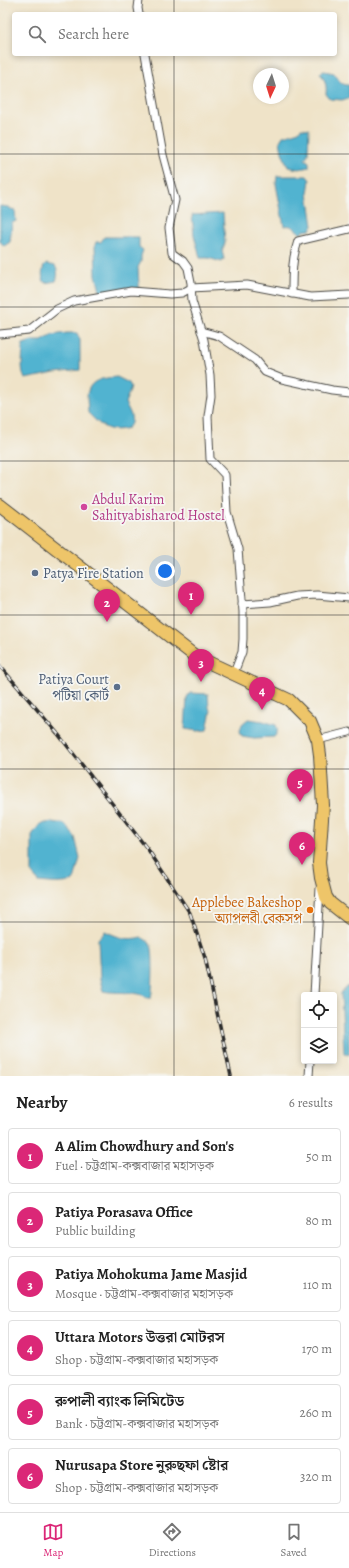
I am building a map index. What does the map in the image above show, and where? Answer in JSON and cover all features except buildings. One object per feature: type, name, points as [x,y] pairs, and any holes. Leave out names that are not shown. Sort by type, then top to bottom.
[{"type":"highway","points":[[0,505],[195,656],[289,700],[310,721],[318,740],[320,755],[322,804],[319,863],[321,878],[325,893],[330,903],[349,918]]},
{"type":"street","points":[[139,0],[139,12]]},
{"type":"street","points":[[144,56],[163,155],[175,200],[169,228],[172,253],[183,261],[188,268],[192,300],[201,331],[210,375],[211,395],[208,416],[210,460],[225,475],[227,512],[238,549],[242,604],[242,652],[234,673]]},
{"type":"street","points":[[292,294],[292,273],[295,250],[298,241],[349,229]]},
{"type":"street","points":[[0,334],[29,331],[57,309],[74,301],[131,291],[170,294],[182,293],[191,288],[247,285],[310,297],[349,295]]},
{"type":"street","points":[[201,331],[219,336],[255,360],[265,372],[282,379],[332,390],[349,392]]},
{"type":"street","points":[[242,604],[270,602],[297,596],[349,598]]},
{"type":"street","points":[[318,740],[349,732]]},
{"type":"street","points":[[314,992],[321,878]]},
{"type":"street","points":[[309,1076],[310,1064]]},
{"type":"water","points":[[324,71],[334,73],[342,83],[349,85],[349,98],[342,100],[330,99],[326,94],[325,83],[320,73]]},
{"type":"water","points":[[301,128],[309,129],[308,154],[305,159],[309,162],[309,167],[299,169],[288,167],[282,152],[280,141],[283,136],[299,131]]},
{"type":"water","points":[[277,176],[307,176],[310,180],[308,193],[313,226],[310,230],[303,231],[301,234],[291,226],[284,226],[276,184]]},
{"type":"water","points":[[0,206],[8,207],[15,211],[16,221],[12,223],[10,242],[4,246],[0,241]]},
{"type":"water","points":[[223,213],[225,243],[222,251],[224,259],[222,262],[208,258],[200,258],[194,235],[192,215]]},
{"type":"water","points":[[104,237],[139,237],[139,247],[143,250],[141,262],[138,267],[139,288],[103,293],[100,291],[96,275],[95,245],[96,242],[101,242]]},
{"type":"water","points":[[47,264],[55,266],[57,273],[56,281],[45,283],[42,277],[44,266]]},
{"type":"water","points":[[77,333],[80,340],[80,370],[25,379],[22,367],[23,344],[32,341],[42,341],[52,335]]},
{"type":"water","points":[[117,377],[129,383],[131,387],[125,403],[130,413],[131,422],[128,428],[115,430],[106,428],[88,413],[87,396],[90,387],[96,381],[104,378]]},
{"type":"water","points":[[190,693],[208,694],[209,708],[211,710],[207,730],[198,731],[185,729],[187,697]]},
{"type":"water","points":[[248,719],[276,725],[276,734],[274,737],[254,738],[242,736],[240,731],[242,724]]},
{"type":"water","points":[[52,822],[65,824],[75,837],[80,858],[74,880],[70,882],[39,882],[32,874],[32,835],[40,824]]},
{"type":"water","points":[[105,931],[123,938],[132,939],[141,937],[148,941],[151,945],[153,963],[151,998],[133,993],[103,991],[100,979],[98,939]]},
{"type":"water","points":[[349,985],[349,1055],[344,1053],[341,993]]},
{"type":"railway","points":[[0,666],[58,734],[149,851],[190,913],[205,958],[231,1076]]},
{"type":"place","name":"Abdul Karim Sahityabisharod Hostel","points":[[84,507]]},
{"type":"place","name":"Patya Fire Station","points":[[35,573]]},
{"type":"place","name":"A Alim Chowdhury and Son's","points":[[191,615]]},
{"type":"place","name":"Patiya Porasava Office","points":[[107,622]]},
{"type":"place","name":"Patiya Mohokuma Jame Masjid","points":[[201,682]]},
{"type":"place","name":"Patiya Court পটিয়া কোর্ট","points":[[117,687]]},
{"type":"place","name":"Uttara Motors উত্তরা মোটরস","points":[[262,710]]},
{"type":"place","name":"রুপালী ব্যাংক লিমিটেড","points":[[300,802]]},
{"type":"place","name":"Nurusapa Store নুরুছফা ষ্টোর","points":[[302,865]]},
{"type":"place","name":"Applebee Bakeshop অ্যাপলবী বেকসপ","points":[[310,910]]}]
